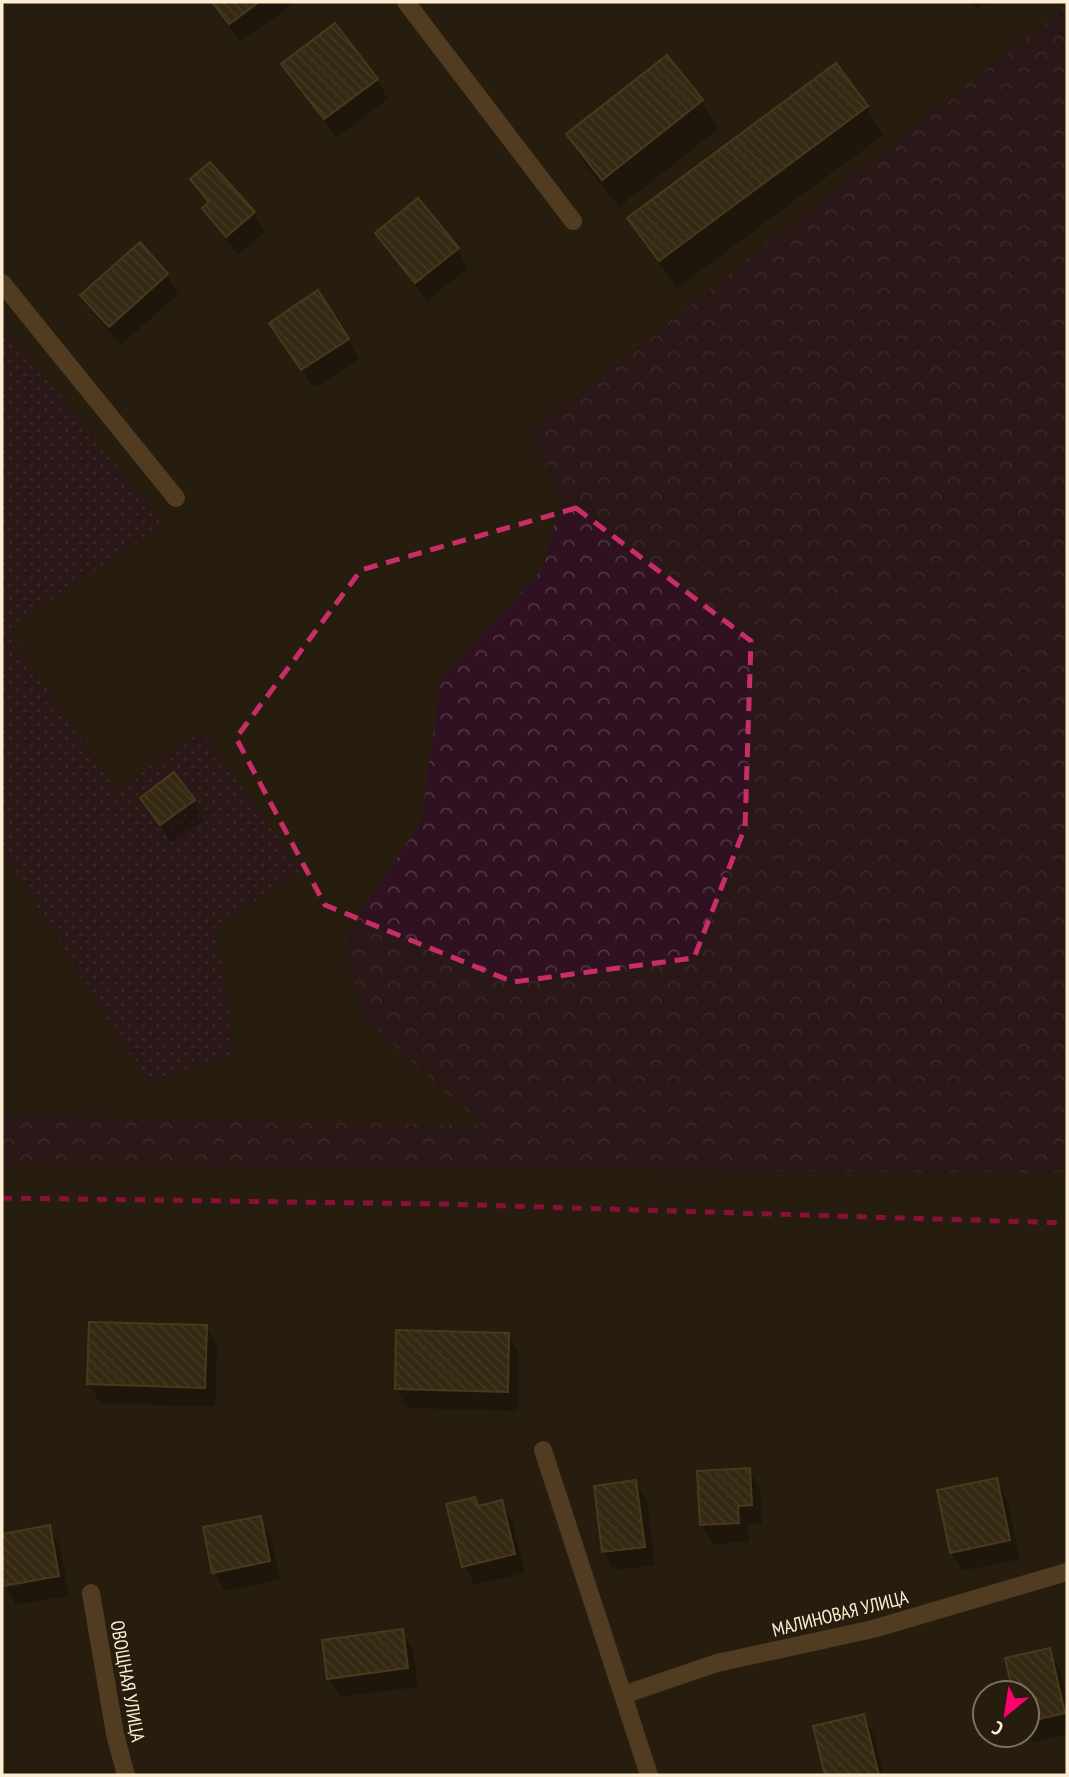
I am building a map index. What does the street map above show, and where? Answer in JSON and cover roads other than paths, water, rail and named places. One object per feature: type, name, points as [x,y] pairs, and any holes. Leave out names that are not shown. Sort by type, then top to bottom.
[{"type":"street","points":[[406,2],[573,221]]},
{"type":"street","points":[[2,283],[176,498]]},
{"type":"street","points":[[543,1450],[649,1775]]},
{"type":"street","name":"МАЛИНОВАЯ УЛИЦА","points":[[623,1696],[717,1663],[873,1629],[1067,1572]]},
{"type":"street","name":"ОВОЩНАЯ УЛИЦА","points":[[91,1593],[115,1734],[126,1775]]},
{"type":"railway","points":[[2,1198],[443,1204],[1067,1223]]}]
